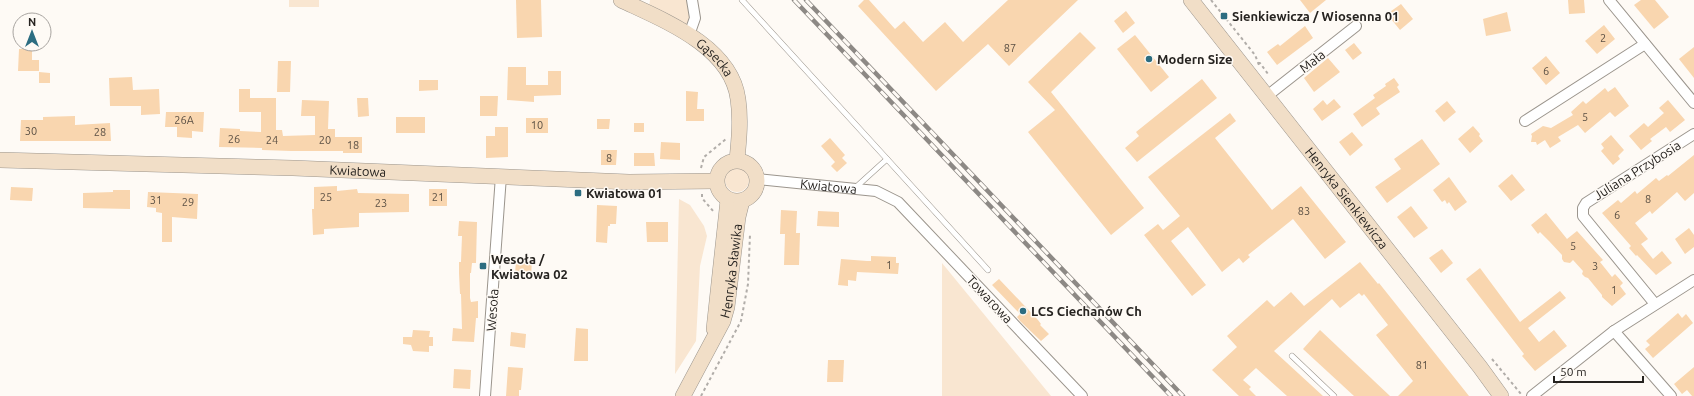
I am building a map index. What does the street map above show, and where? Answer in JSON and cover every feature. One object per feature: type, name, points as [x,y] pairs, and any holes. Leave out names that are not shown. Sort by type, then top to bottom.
[{"type":"street","name":"Gąsecka","points":[[621,0],[689,34],[719,58],[731,77],[738,97],[740,119],[738,160]]},
{"type":"street","points":[[689,34],[695,18],[692,0]]},
{"type":"street","name":"Henryka Sienkiewicza","points":[[1191,0],[1480,367],[1501,396]]},
{"type":"street","points":[[1609,0],[1694,103]]},
{"type":"street","name":"Mała","points":[[1267,96],[1356,26]]},
{"type":"street","points":[[1525,121],[1645,44]]},
{"type":"street","name":"Juliana Przybosia","points":[[1655,304],[1583,216],[1583,208],[1586,203],[1694,134]]},
{"type":"street","name":"Kwiatowa","points":[[0,160],[501,176],[629,182],[716,182]]},
{"type":"street","points":[[738,160],[748,164],[756,173],[757,179],[757,185],[752,195],[735,200],[720,194],[716,182],[718,172],[726,163],[738,160]]},
{"type":"street","name":"Wesoła","points":[[485,396],[501,176]]},
{"type":"street","name":"Kwiatowa","points":[[757,179],[876,191],[898,202]]},
{"type":"street","name":"Henryka Sławika","points":[[683,396],[723,321],[727,307],[738,217],[735,200]]},
{"type":"street","name":"Towarowa","points":[[898,202],[1082,396]]},
{"type":"street","points":[[1532,396],[1614,331],[1694,280]]},
{"type":"street","points":[[1614,331],[1671,396]]},
{"type":"lane","points":[[742,0],[988,270]]},
{"type":"lane","points":[[854,189],[887,159]]},
{"type":"lane","points":[[1292,356],[1334,396]]},
{"type":"shaded area","points":[[289,0],[319,0],[319,7],[289,7]]},
{"type":"shaded area","points":[[650,0],[692,0],[689,35],[648,13]]},
{"type":"shaded area","points":[[737,168],[746,171],[749,180],[746,189],[737,192],[728,189],[725,180],[728,171]]},
{"type":"shaded area","points":[[679,199],[690,205],[704,226],[707,236],[700,266],[696,341],[675,374]]},
{"type":"shaded area","points":[[942,263],[1051,396],[942,396]]},
{"type":"building","points":[[516,0],[541,0],[542,37],[517,38]]},
{"type":"building","points":[[864,0],[869,0],[895,29],[904,21],[923,42],[945,22],[963,42],[1008,0],[1078,0],[1009,66],[988,44],[936,91],[858,6]]},
{"type":"building","points":[[1300,0],[1326,0],[1310,13]]},
{"type":"building","points":[[1568,0],[1584,0],[1585,13],[1569,14]]},
{"type":"building","points":[[1641,0],[1655,0],[1669,17],[1654,29],[1634,5]]},
{"type":"building","points":[[1401,4],[1413,19],[1400,30],[1387,14]]},
{"type":"building","points":[[1126,11],[1135,23],[1123,33],[1114,21]]},
{"type":"building","points":[[1507,12],[1511,31],[1486,36],[1483,19]]},
{"type":"building","points":[[1604,25],[1615,39],[1597,54],[1585,41]]},
{"type":"building","points":[[1305,26],[1313,38],[1277,65],[1267,52],[1278,44],[1280,46]]},
{"type":"building","points":[[1080,32],[1096,48],[1051,92],[1144,208],[1111,235],[1028,132],[1055,110],[1028,82]]},
{"type":"building","points":[[1135,35],[1169,77],[1151,92],[1117,49]]},
{"type":"building","points":[[1354,43],[1362,53],[1353,60],[1345,50]]},
{"type":"building","points":[[1694,47],[1694,78],[1679,59]]},
{"type":"building","points":[[19,52],[32,52],[32,60],[39,60],[39,71],[18,71]]},
{"type":"building","points":[[1546,56],[1560,73],[1546,85],[1532,68]]},
{"type":"building","points":[[1328,58],[1340,72],[1314,92],[1304,78]]},
{"type":"building","points":[[278,61],[291,61],[290,92],[277,92]]},
{"type":"building","points":[[508,67],[526,67],[526,85],[548,85],[548,71],[561,71],[561,95],[534,96],[534,102],[507,100]]},
{"type":"building","points":[[39,72],[50,73],[50,83],[39,83]]},
{"type":"building","points":[[132,77],[133,90],[159,89],[160,114],[141,115],[141,106],[110,106],[109,78]]},
{"type":"building","points":[[1394,78],[1399,85],[1397,87],[1400,92],[1376,108],[1380,114],[1362,127],[1353,114],[1375,98],[1373,95]]},
{"type":"building","points":[[1202,79],[1217,98],[1137,162],[1125,148],[1139,136],[1136,132]]},
{"type":"building","points":[[419,80],[438,80],[438,90],[419,91]]},
{"type":"building","points":[[1615,87],[1629,106],[1615,117],[1610,112],[1585,133],[1578,125],[1558,137],[1561,141],[1550,148],[1545,140],[1537,145],[1536,142],[1531,142],[1531,134],[1543,126],[1551,128],[1573,115],[1571,112],[1583,101],[1586,104],[1605,88],[1608,92]]},
{"type":"building","points":[[239,89],[250,89],[250,98],[276,98],[276,130],[282,130],[283,136],[315,135],[315,116],[301,116],[302,100],[329,101],[328,129],[335,129],[335,137],[362,137],[362,153],[343,153],[343,151],[291,151],[262,150],[262,148],[219,147],[220,128],[261,132],[261,112],[239,112]]},
{"type":"building","points":[[686,91],[698,92],[697,109],[704,109],[704,121],[686,121]]},
{"type":"building","points":[[480,96],[498,96],[497,116],[480,116]]},
{"type":"building","points":[[357,98],[368,98],[369,116],[358,117]]},
{"type":"building","points":[[1334,99],[1341,107],[1322,121],[1313,109],[1323,100],[1327,105]]},
{"type":"building","points":[[1668,100],[1685,120],[1670,132],[1666,127],[1650,139],[1652,141],[1641,150],[1629,136],[1644,123],[1648,127],[1664,113],[1659,108]]},
{"type":"building","points":[[1447,101],[1456,112],[1444,122],[1435,111]]},
{"type":"building","points":[[166,112],[204,112],[203,132],[192,131],[192,138],[177,137],[177,127],[165,127]]},
{"type":"building","points":[[1230,113],[1236,121],[1215,138],[1272,210],[1301,186],[1346,242],[1325,259],[1293,219],[1248,255],[1250,257],[1243,263],[1239,258],[1222,272],[1188,227],[1171,241],[1206,285],[1192,296],[1144,235],[1158,224],[1163,230],[1180,216],[1148,177]]},
{"type":"building","points":[[75,116],[75,125],[110,123],[111,141],[20,141],[21,120],[43,120],[43,117]]},
{"type":"building","points":[[396,117],[425,117],[425,133],[396,133]]},
{"type":"building","points":[[526,118],[548,118],[548,133],[526,133]]},
{"type":"building","points":[[597,119],[610,119],[609,129],[597,129]]},
{"type":"building","points":[[634,123],[644,123],[644,132],[634,132]]},
{"type":"building","points":[[1473,126],[1480,134],[1479,136],[1483,141],[1470,153],[1458,139]]},
{"type":"building","points":[[495,127],[508,127],[508,157],[486,158],[486,136],[495,136]]},
{"type":"building","points":[[1352,132],[1363,145],[1350,156],[1339,142]]},
{"type":"building","points":[[1611,135],[1624,150],[1618,156],[1620,159],[1613,165],[1601,151],[1604,148],[1601,144]]},
{"type":"building","points":[[830,138],[845,155],[842,158],[847,163],[837,172],[831,166],[835,162],[821,146]]},
{"type":"building","points":[[1422,139],[1440,164],[1387,203],[1375,187],[1401,169],[1394,159]]},
{"type":"building","points":[[661,142],[680,143],[680,160],[660,159]]},
{"type":"building","points":[[601,150],[617,150],[616,165],[601,165]]},
{"type":"building","points":[[634,153],[654,153],[655,166],[634,166]]},
{"type":"building","points":[[1694,155],[1694,193],[1685,201],[1677,192],[1652,214],[1650,211],[1635,223],[1648,239],[1641,244],[1653,259],[1662,251],[1672,263],[1656,275],[1629,248],[1631,246],[1602,213],[1618,200],[1621,203],[1635,191],[1637,194],[1656,178],[1659,181],[1667,175],[1668,176]]},
{"type":"building","points":[[1512,174],[1525,190],[1511,201],[1498,186]]},
{"type":"building","points":[[1449,177],[1467,202],[1455,211],[1449,202],[1447,204],[1445,200],[1442,202],[1433,190]]},
{"type":"building","points":[[337,186],[337,191],[357,189],[358,193],[409,194],[409,212],[359,213],[359,227],[324,229],[324,234],[313,235],[312,209],[314,209],[314,187]]},
{"type":"building","points":[[11,187],[33,188],[32,201],[10,200]]},
{"type":"building","points":[[429,189],[447,189],[447,206],[429,206]]},
{"type":"building","points":[[113,190],[130,190],[130,209],[83,208],[83,193],[113,192]]},
{"type":"building","points":[[148,192],[198,194],[197,219],[172,217],[172,242],[162,242],[162,213],[156,212],[156,208],[147,207]]},
{"type":"building","points":[[597,205],[617,206],[616,224],[610,224],[610,226],[608,226],[607,243],[596,242]]},
{"type":"building","points":[[1411,206],[1428,228],[1414,238],[1397,217]]},
{"type":"building","points":[[781,210],[797,211],[796,233],[800,233],[799,265],[784,265],[785,234],[780,234]]},
{"type":"building","points":[[818,211],[839,212],[839,227],[817,226]]},
{"type":"building","points":[[1546,213],[1567,239],[1577,231],[1603,260],[1600,262],[1612,277],[1615,274],[1623,283],[1620,286],[1626,294],[1612,306],[1602,297],[1588,278],[1582,274],[1583,271],[1573,260],[1570,263],[1564,262],[1562,255],[1540,232],[1538,234],[1531,225]]},
{"type":"building","points":[[459,221],[477,222],[476,263],[472,263],[470,273],[471,302],[478,301],[478,318],[476,318],[474,342],[452,341],[453,328],[462,329],[459,262],[461,262],[462,236],[458,236]]},
{"type":"building","points":[[646,222],[668,222],[668,242],[647,242]]},
{"type":"building","points":[[1689,228],[1694,235],[1694,247],[1685,254],[1675,239]]},
{"type":"building","points":[[1442,249],[1453,263],[1441,273],[1429,258]]},
{"type":"building","points":[[871,256],[896,257],[896,263],[899,263],[898,274],[857,272],[856,281],[848,280],[848,286],[838,285],[841,259],[871,261]]},
{"type":"building","points":[[516,260],[532,261],[531,275],[515,274]]},
{"type":"building","points":[[1360,262],[1378,284],[1379,283],[1469,396],[1398,396],[1413,381],[1376,335],[1388,325],[1364,294],[1362,296],[1359,293],[1340,308],[1332,299],[1274,351],[1323,396],[1287,396],[1256,368],[1243,380],[1251,387],[1249,389],[1256,396],[1239,396],[1212,370],[1237,347],[1227,336],[1267,300],[1274,307],[1291,292],[1304,306]]},
{"type":"building","points":[[1480,268],[1520,322],[1560,291],[1566,298],[1528,328],[1539,342],[1554,330],[1567,346],[1535,371],[1522,356],[1524,354],[1466,279]]},
{"type":"building","name":"LCS Ciechanów Ch","points":[[999,279],[1038,320],[1041,324],[1040,325],[1049,334],[1041,341],[1020,321],[1017,317],[1020,314],[992,285]]},
{"type":"building","points":[[1678,313],[1682,318],[1686,314],[1693,323],[1653,358],[1645,349],[1650,345],[1646,341]]},
{"type":"building","points":[[576,328],[588,329],[588,361],[574,361]]},
{"type":"building","points":[[413,330],[430,331],[429,337],[433,337],[433,346],[429,346],[429,352],[413,351],[411,345],[403,344],[403,337],[412,337]]},
{"type":"building","points":[[1320,330],[1390,396],[1354,396],[1303,349]]},
{"type":"building","points":[[511,332],[526,334],[525,348],[510,346]]},
{"type":"building","points":[[828,360],[844,360],[843,382],[827,382]]},
{"type":"building","points":[[508,367],[523,368],[519,396],[506,396]]},
{"type":"building","points":[[1694,367],[1694,396],[1692,396],[1687,390],[1682,394],[1674,384]]},
{"type":"building","points":[[454,369],[471,370],[470,389],[453,388]]},
{"type":"railway","points":[[794,0],[1171,396]]},
{"type":"railway","points":[[806,0],[1183,396]]},
{"type":"place","name":"Sienkiewicza / Wiosenna 01","points":[[1224,16]]},
{"type":"place","name":"Modern Size","points":[[1149,59]]},
{"type":"place","name":"Kwiatowa 01","points":[[578,193]]},
{"type":"place","name":"Wesoła / Kwiatowa 02","points":[[483,266]]},
{"type":"place","name":"LCS Ciechanów Ch","points":[[1023,311]]}]
